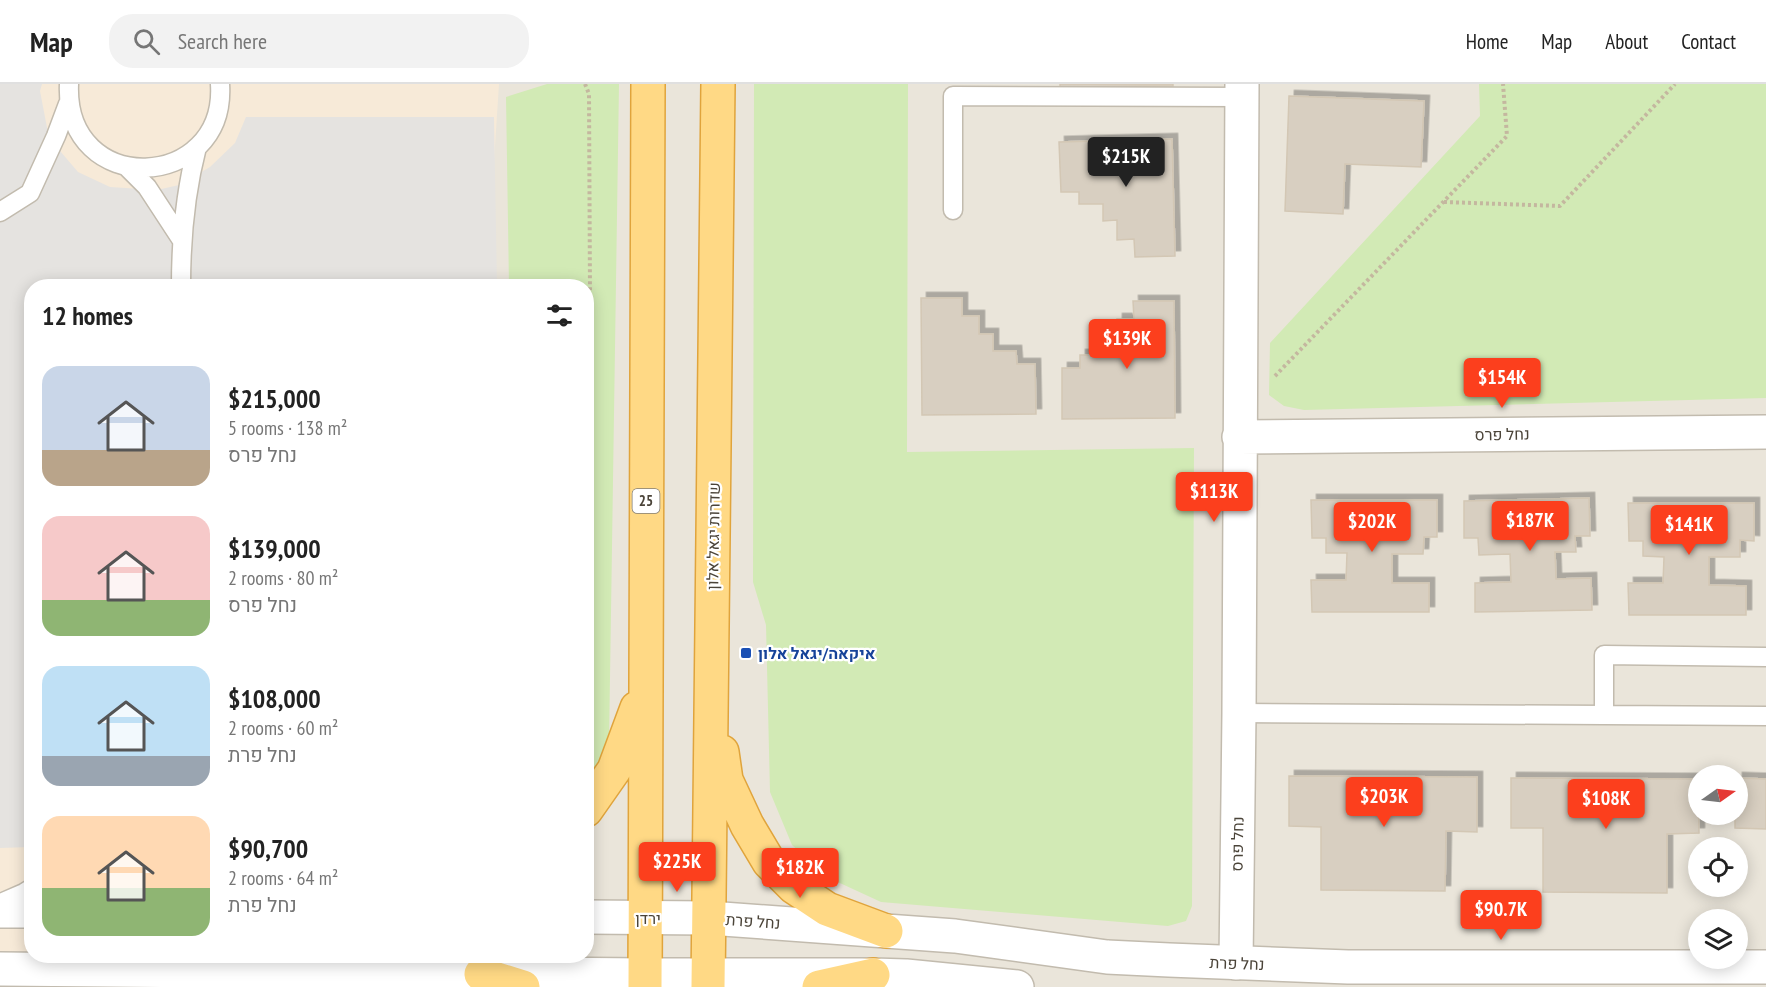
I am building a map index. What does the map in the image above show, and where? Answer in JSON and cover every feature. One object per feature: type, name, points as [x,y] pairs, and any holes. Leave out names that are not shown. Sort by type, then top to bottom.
[{"type":"highway","name":"25","points":[[645,981],[648,84]]},
{"type":"highway","name":"שדרות יגאל אלון","points":[[708,981],[718,84]]},
{"type":"highway","points":[[594,799],[614,770],[630,730],[645,681]]},
{"type":"highway","points":[[711,688],[726,780],[747,825],[769,861],[794,887],[827,909],[886,931]]},
{"type":"highway","points":[[481,974],[523,987]]},
{"type":"highway","points":[[819,987],[873,975]]},
{"type":"street","name":"נחל פרס","points":[[1236,963],[1242,90]]},
{"type":"street","name":"נחל פרס","points":[[1239,425],[1766,432]]},
{"type":"street","points":[[0,911],[24,911]]},
{"type":"street","name":"ירדן","points":[[594,917],[709,918]]},
{"type":"street","name":"נחל פרת","points":[[709,918],[955,936],[1107,957],[1236,963],[1348,967],[1766,967]]},
{"type":"street","points":[[0,969],[481,974],[645,981],[906,975],[1017,987]]},
{"type":"lane","points":[[0,212],[30,194],[68,104],[69,84]]},
{"type":"lane","points":[[68,104],[73,121],[88,144],[110,161],[127,167],[146,169],[165,166],[182,158],[197,147],[209,132],[217,115],[221,96],[220,84]]},
{"type":"lane","points":[[953,210],[953,96],[1242,90]]},
{"type":"lane","points":[[181,279],[181,238],[189,179],[197,147]]},
{"type":"lane","points":[[127,167],[147,187],[181,238]]},
{"type":"lane","points":[[1604,715],[1604,655],[1766,657]]},
{"type":"lane","points":[[1239,713],[1766,716]]},
{"type":"lane","points":[[0,904],[24,893]]},
{"type":"path","points":[[585,84],[589,94],[590,279]]},
{"type":"path","points":[[1239,425],[1443,202],[1507,136],[1503,84]]},
{"type":"path","points":[[1443,202],[1560,206],[1675,84]]},
{"type":"shaded area","points":[[0,84],[1766,84],[1766,987],[0,987]]},
{"type":"shaded area","points":[[0,84],[499,84],[486,279],[24,279],[24,963],[443,963],[441,987],[0,987]]},
{"type":"shaded area","points":[[0,84],[42,84],[40,91],[49,138],[78,172],[110,187],[157,190],[179,185],[210,167],[235,143],[246,117],[494,117],[497,279],[24,279],[24,847],[0,848]]},
{"type":"green space","points":[[547,84],[619,84],[609,745],[594,776],[594,279],[509,279],[506,97]]},
{"type":"green space","points":[[754,84],[908,84],[907,452],[1194,448],[1192,906],[1186,921],[1168,926],[881,902],[829,878],[792,845],[770,792],[766,625],[753,582]]},
{"type":"green space","points":[[1479,84],[1766,84],[1766,398],[1304,410],[1284,406],[1269,395],[1270,343],[1480,116]]},
{"type":"building","points":[[1060,84],[1173,84],[1173,86],[1060,87]]},
{"type":"building","points":[[1289,96],[1424,101],[1421,167],[1345,164],[1343,214],[1285,211]]},
{"type":"building","points":[[1172,139],[1175,256],[1135,257],[1134,239],[1117,240],[1117,220],[1103,221],[1103,204],[1079,204],[1079,192],[1061,192],[1059,142]]},
{"type":"building","points":[[921,298],[962,298],[962,316],[979,316],[979,334],[993,334],[993,351],[1016,351],[1017,364],[1035,364],[1036,414],[922,415]]},
{"type":"building","points":[[1133,301],[1174,301],[1175,418],[1062,419],[1062,368],[1080,368],[1080,355],[1103,355],[1103,338],[1117,338],[1117,319],[1134,319]]},
{"type":"building","points":[[1589,498],[1590,536],[1575,536],[1576,552],[1555,552],[1556,579],[1591,578],[1592,610],[1475,612],[1475,583],[1511,582],[1510,554],[1479,555],[1478,538],[1464,538],[1464,501]]},
{"type":"building","points":[[1311,500],[1437,500],[1437,537],[1424,537],[1423,554],[1392,554],[1392,583],[1429,583],[1429,612],[1312,612],[1311,580],[1346,580],[1347,553],[1326,553],[1326,538],[1312,538]]},
{"type":"building","points":[[1628,503],[1754,503],[1754,541],[1740,540],[1740,557],[1709,557],[1709,585],[1746,586],[1746,615],[1629,615],[1628,583],[1663,583],[1664,557],[1643,556],[1643,541],[1629,541]]},
{"type":"building","points":[[1289,776],[1477,777],[1477,832],[1446,831],[1445,891],[1321,890],[1321,827],[1289,826]]},
{"type":"building","points":[[1511,778],[1688,779],[1688,825],[1699,825],[1699,833],[1667,834],[1667,893],[1543,892],[1543,828],[1511,828]]},
{"type":"building","points":[[1748,778],[1766,779],[1766,829],[1735,828],[1735,825],[1748,825]]},
{"type":"place","name":"איקאה/יגאל אלון","points":[[746,653]]}]
